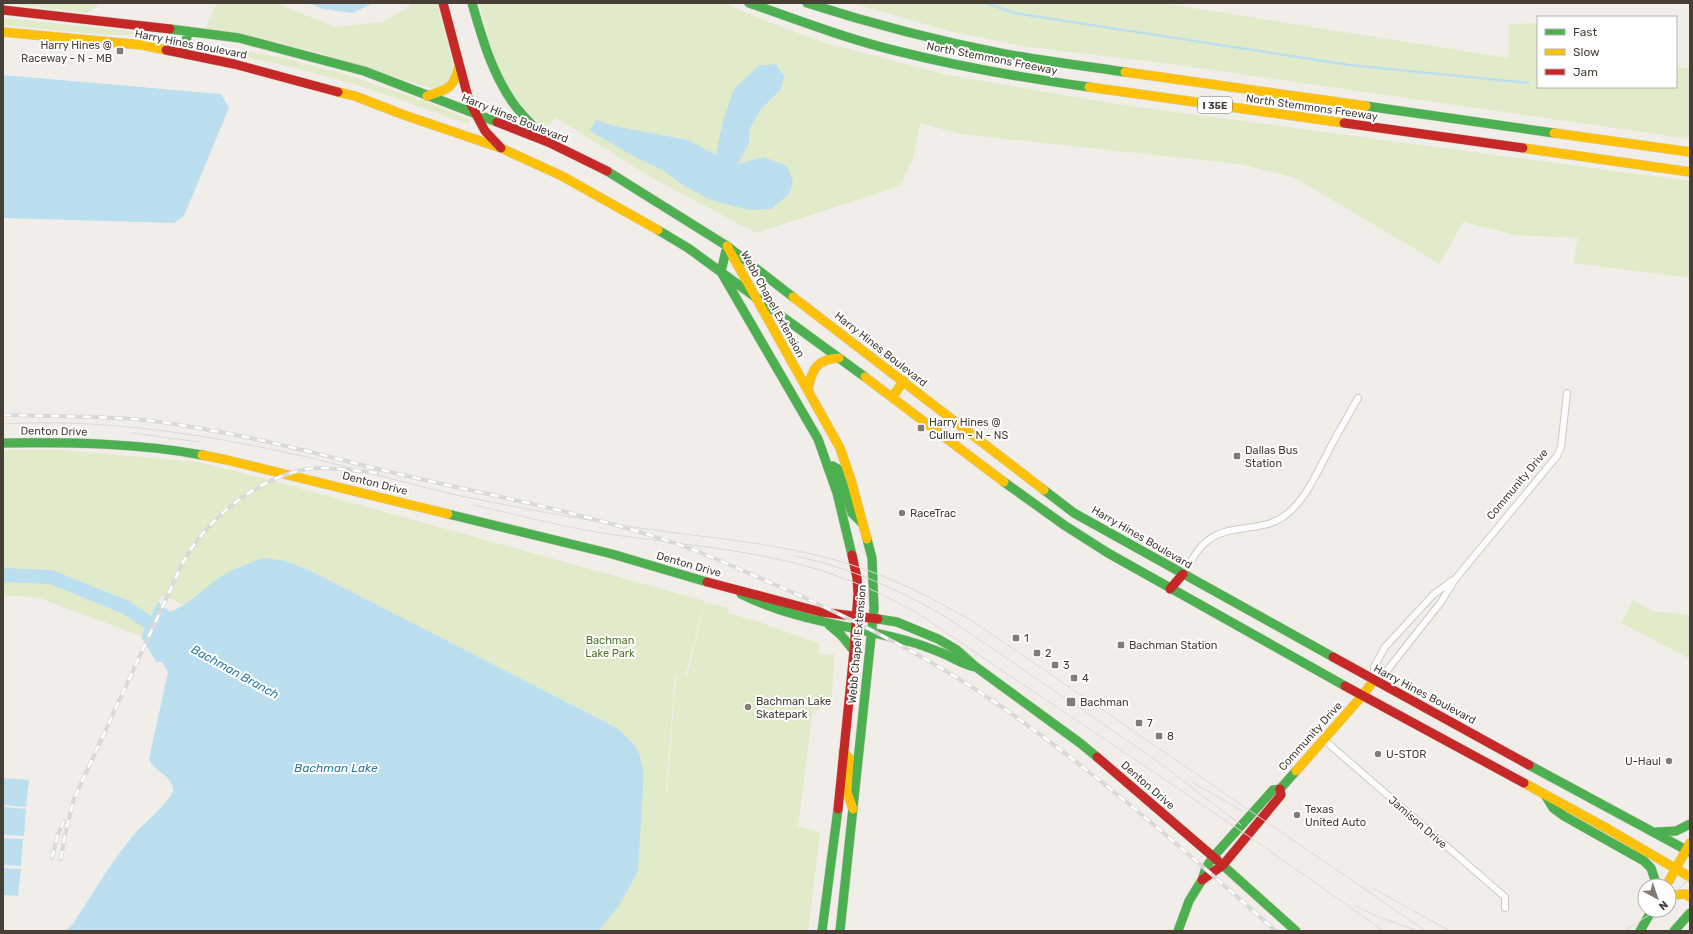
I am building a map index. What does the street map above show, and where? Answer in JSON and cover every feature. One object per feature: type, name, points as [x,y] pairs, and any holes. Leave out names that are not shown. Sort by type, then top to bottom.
[{"type":"main road","points":[[443,3],[459,66],[475,114],[485,131],[501,148]]},
{"type":"main road","points":[[472,3],[484,45],[503,86],[514,104],[548,142]]},
{"type":"main road","name":"North Stemmons Freeway","points":[[749,3],[816,27],[896,51],[1018,77],[1690,172]]},
{"type":"main road","name":"North Stemmons Freeway","points":[[807,3],[910,34],[958,45],[1034,59],[1690,152]]},
{"type":"main road","name":"Harry Hines Boulevard","points":[[3,10],[239,38],[357,70],[548,142],[617,176],[727,246],[1074,513],[1374,680],[1653,832],[1689,848]]},
{"type":"main road","name":"Harry Hines Boulevard","points":[[3,32],[142,45],[234,64],[355,96],[404,115],[501,148],[562,176],[604,198],[688,248],[892,397],[1016,491],[1064,525],[1108,553],[1362,696],[1560,802],[1690,877]]},
{"type":"main road","points":[[184,53],[188,32]]},
{"type":"main road","points":[[427,96],[444,91],[451,87],[457,80],[459,66]]},
{"type":"main road","name":"Webb Chapel Extension","points":[[727,246],[722,272],[818,439],[837,493],[854,562],[858,593],[854,651],[822,931]]},
{"type":"main road","name":"Webb Chapel Extension","points":[[727,246],[840,448],[851,480],[872,558],[875,597],[850,851],[840,931]]},
{"type":"main road","points":[[808,389],[814,367],[823,360],[839,358]]},
{"type":"main road","points":[[892,397],[904,381]]},
{"type":"main road","name":"Denton Drive","points":[[3,442],[72,442],[115,445],[157,449],[223,459],[612,554],[734,590],[759,595],[821,612],[897,622],[938,639],[957,650],[976,667],[1080,743],[1213,857],[1296,931]]},
{"type":"main road","points":[[828,468],[833,466],[838,469],[852,513],[862,523]]},
{"type":"main road","points":[[1016,491],[1027,477]]},
{"type":"main road","points":[[1170,589],[1183,574]]},
{"type":"main road","name":"Denton Drive","points":[[734,590],[756,603],[801,618],[829,625],[871,632],[920,644],[948,656],[966,666],[976,667]]},
{"type":"main road","points":[[829,625],[841,635],[854,651]]},
{"type":"main road","name":"Community Drive","points":[[1178,931],[1189,902],[1213,857],[1273,790],[1280,789],[1362,696],[1374,680]]},
{"type":"main road","points":[[843,752],[849,758],[847,792],[854,810]]},
{"type":"main road","points":[[1560,802],[1569,786]]},
{"type":"main road","name":"Community Drive","points":[[1202,880],[1222,865],[1281,795],[1280,789]]},
{"type":"main road","points":[[1543,794],[1553,808],[1564,816],[1644,861],[1651,868],[1654,878]]},
{"type":"main road","points":[[1653,832],[1676,831],[1690,824]]},
{"type":"main road","points":[[1670,878],[1689,848]]},
{"type":"main road","points":[[832,849],[850,851]]},
{"type":"main road","points":[[1677,894],[1686,894],[1690,897]]},
{"type":"main road","points":[[1674,931],[1690,913]]},
{"type":"main road","points":[[1640,931],[1647,918]]},
{"type":"street","name":"Community Drive","points":[[1374,680],[1385,673],[1441,602],[1456,578],[1557,456],[1562,447],[1567,393]]},
{"type":"street","points":[[1183,574],[1198,549],[1214,536],[1231,531],[1264,526],[1279,520],[1292,510],[1307,490],[1358,398]]},
{"type":"street","name":"Community Drive","points":[[1374,680],[1374,667],[1385,647],[1433,595],[1456,578]]},
{"type":"street","name":"Jamison Drive","points":[[1323,739],[1505,897],[1505,908]]},
{"type":"green space","points":[[3,3],[98,3],[97,7],[86,13]]},
{"type":"green space","points":[[217,3],[276,3],[335,27],[382,22],[409,7],[409,3],[437,3],[454,68],[449,83],[434,89],[312,51],[238,34],[205,29]]},
{"type":"green space","points":[[479,3],[724,3],[779,26],[826,43],[948,75],[1122,105],[1690,181],[1690,278],[1573,263],[1578,238],[1515,235],[1463,222],[1440,264],[1295,178],[1239,164],[961,134],[920,123],[913,158],[900,186],[756,233],[650,177],[556,118],[545,129],[521,105],[506,82],[490,43]]},
{"type":"green space","points":[[852,3],[1161,3],[1509,58],[1509,24],[1537,23],[1537,88],[1677,88],[1677,67],[1690,68],[1690,139],[1185,66],[1022,46],[949,31]]},
{"type":"green space","points":[[3,18],[112,29],[170,37],[170,39],[137,35],[104,35],[3,25]]},
{"type":"green space","points":[[209,43],[287,59],[298,62],[301,65],[305,64],[341,73],[416,98],[418,100],[423,100],[470,120],[468,124],[340,80],[291,67],[202,47],[202,44]]},
{"type":"green space","name":"Bachman Lake Park","points":[[3,450],[63,450],[199,462],[281,483],[705,601],[685,677],[687,677],[705,603],[729,608],[727,613],[753,620],[819,643],[818,654],[834,654],[832,699],[812,715],[798,826],[703,802],[820,832],[808,931],[599,931],[608,918],[617,728],[309,570],[286,561],[242,565],[218,579],[184,605],[162,595],[141,636],[39,598],[3,595]],"holes":[[[675,676],[685,677],[676,677],[667,793]]]},
{"type":"green space","points":[[1633,600],[1652,611],[1690,615],[1690,659],[1621,623]]},
{"type":"water","points":[[308,3],[374,3],[352,13],[323,9]]},
{"type":"water","points":[[776,64],[784,76],[781,89],[761,109],[749,130],[749,143],[738,164],[764,157],[787,166],[793,182],[789,194],[771,209],[749,210],[710,200],[683,185],[661,169],[637,158],[590,131],[596,120],[614,126],[688,140],[716,155],[723,121],[734,89],[758,66]]},
{"type":"water","points":[[3,75],[221,94],[229,108],[184,216],[174,223],[3,218]]},
{"type":"water","name":"Bachman Lake","points":[[265,558],[286,561],[309,570],[617,728],[630,740],[638,750],[644,773],[638,871],[620,904],[599,931],[65,931],[73,924],[101,879],[124,847],[137,831],[160,809],[173,791],[167,777],[151,763],[149,759],[168,672],[162,662],[156,662],[141,636],[158,602],[170,612],[189,602],[227,573],[246,564]]},
{"type":"water","points":[[3,778],[29,780],[26,807],[3,805]]},
{"type":"water","points":[[3,807],[26,809],[24,836],[3,835]]},
{"type":"water","points":[[3,838],[23,839],[21,866],[3,865]]},
{"type":"water","points":[[3,868],[21,869],[18,896],[3,895]]},
{"type":"waterway","points":[[986,3],[1014,13],[1349,65],[1528,83]]},
{"type":"waterway","name":"Bachman Branch","points":[[3,575],[51,577],[125,607],[163,632]]},
{"type":"tram line","points":[[3,424],[42,423],[120,426],[158,430],[235,442],[311,458],[464,497],[600,522],[784,548],[830,558],[852,565],[914,590],[974,622],[1426,931]]},
{"type":"tram line","points":[[132,433],[199,442]]},
{"type":"tram line","points":[[474,505],[596,532],[765,556],[833,574],[882,594],[917,613],[1247,835],[1384,931]]},
{"type":"tram line","points":[[794,556],[835,566],[855,573],[893,589],[931,608],[1156,760],[1241,825]]},
{"type":"tram line","points":[[1192,782],[1242,811]]},
{"type":"tram line","points":[[1677,891],[1690,877]]},
{"type":"tram line","points":[[1374,889],[1450,931]]},
{"type":"tram line","points":[[1356,906],[1378,917],[1418,931]]},
{"type":"tram line","points":[[1624,931],[1644,918]]},
{"type":"railway","points":[[3,415],[140,420],[238,435],[407,476],[588,517],[694,550],[792,592],[873,631],[977,690],[1038,733],[1108,787],[1276,931]]},
{"type":"railway","points":[[61,859],[74,799],[183,562],[201,535],[214,521],[238,501],[264,484],[292,472],[323,468],[377,473]]},
{"type":"railway","points":[[52,858],[58,834],[64,821]]},
{"type":"traffic: fast","points":[[472,3],[488,55],[499,80],[513,103],[548,142]]},
{"type":"traffic: fast","points":[[749,3],[841,35],[897,51],[992,72],[1089,87]]},
{"type":"traffic: fast","points":[[807,3],[881,25],[980,49],[1035,59],[1125,72]]},
{"type":"traffic: fast","points":[[170,29],[239,38],[364,71],[497,122]]},
{"type":"traffic: fast","points":[[184,53],[188,31]]},
{"type":"traffic: fast","points":[[1366,106],[1554,133]]},
{"type":"traffic: fast","points":[[607,171],[727,246],[793,297]]},
{"type":"traffic: fast","points":[[658,230],[688,248],[865,377]]},
{"type":"traffic: fast","points":[[727,246],[721,272],[818,439],[837,493],[852,555]]},
{"type":"traffic: fast","points":[[3,443],[103,444],[153,448],[202,455]]},
{"type":"traffic: fast","points":[[828,468],[833,466],[838,469],[852,513],[862,523]]},
{"type":"traffic: fast","points":[[1004,482],[1064,525],[1108,553],[1345,686]]},
{"type":"traffic: fast","points":[[1044,490],[1074,513],[1333,657]]},
{"type":"traffic: fast","points":[[448,514],[612,554],[707,582]]},
{"type":"traffic: fast","points":[[840,931],[874,609],[872,558],[867,539]]},
{"type":"traffic: fast","points":[[741,594],[783,611],[804,617],[915,643],[942,653],[967,665],[976,667]]},
{"type":"traffic: fast","points":[[878,619],[897,622],[938,639],[957,650],[976,667],[1097,757]]},
{"type":"traffic: fast","points":[[829,625],[841,635],[854,651]]},
{"type":"traffic: fast","points":[[1529,765],[1690,852]]},
{"type":"traffic: fast","points":[[1178,931],[1189,901],[1202,880],[1206,868],[1213,857],[1273,790],[1280,789],[1296,771]]},
{"type":"traffic: fast","points":[[1545,795],[1553,808],[1564,816],[1644,861],[1651,868],[1654,878]]},
{"type":"traffic: fast","points":[[822,931],[838,809]]},
{"type":"traffic: fast","points":[[1656,832],[1676,831],[1690,824]]},
{"type":"traffic: fast","points":[[1217,860],[1296,931]]},
{"type":"traffic: fast","points":[[1674,931],[1690,913]]},
{"type":"traffic: fast","points":[[1640,931],[1647,918]]},
{"type":"traffic: slow","points":[[3,32],[142,45],[166,50]]},
{"type":"traffic: slow","points":[[427,96],[445,90],[449,87],[455,80],[459,67]]},
{"type":"traffic: slow","points":[[1125,72],[1366,106]]},
{"type":"traffic: slow","points":[[1089,87],[1344,123]]},
{"type":"traffic: slow","points":[[338,92],[355,96],[404,115],[501,148],[562,176],[658,230]]},
{"type":"traffic: slow","points":[[1554,133],[1690,152]]},
{"type":"traffic: slow","points":[[1523,148],[1690,172]]},
{"type":"traffic: slow","points":[[727,246],[840,448],[851,480],[867,539]]},
{"type":"traffic: slow","points":[[793,297],[1044,490]]},
{"type":"traffic: slow","points":[[808,389],[811,376],[817,366],[825,360],[839,358]]},
{"type":"traffic: slow","points":[[865,377],[1004,482]]},
{"type":"traffic: slow","points":[[892,397],[904,381]]},
{"type":"traffic: slow","points":[[202,455],[448,514]]},
{"type":"traffic: slow","points":[[1296,771],[1362,696],[1374,680]]},
{"type":"traffic: slow","points":[[843,752],[849,758],[847,792],[853,809]]},
{"type":"traffic: slow","points":[[1524,783],[1608,829],[1690,877]]},
{"type":"traffic: slow","points":[[1670,878],[1690,843]]},
{"type":"traffic: slow","points":[[1677,895],[1686,894],[1690,897]]},
{"type":"traffic: jam","points":[[443,3],[469,101],[485,131],[501,148]]},
{"type":"traffic: jam","points":[[3,10],[170,29]]},
{"type":"traffic: jam","points":[[166,50],[234,64],[338,92]]},
{"type":"traffic: jam","points":[[497,122],[548,142],[607,171]]},
{"type":"traffic: jam","points":[[1344,123],[1523,148]]},
{"type":"traffic: jam","points":[[838,809],[854,651],[858,593],[857,578],[852,555]]},
{"type":"traffic: jam","points":[[1170,589],[1183,574]]},
{"type":"traffic: jam","points":[[707,582],[821,612],[878,619]]},
{"type":"traffic: jam","points":[[1333,657],[1529,765]]},
{"type":"traffic: jam","points":[[1345,686],[1524,783]]},
{"type":"traffic: jam","points":[[1097,757],[1217,860]]},
{"type":"traffic: jam","points":[[1202,880],[1223,865],[1281,795],[1280,789]]},
{"type":"place","name":"Harry Hines @ Raceway - N - MB","points":[[120,51]]},
{"type":"place","name":"Harry Hines @ Cullum - N - NS","points":[[921,428]]},
{"type":"place","name":"Dallas Bus Station","points":[[1237,456]]},
{"type":"place","name":"RaceTrac","points":[[902,513]]},
{"type":"place","name":"1","points":[[1016,638]]},
{"type":"place","name":"Bachman Station","points":[[1121,645]]},
{"type":"place","name":"2","points":[[1037,653]]},
{"type":"place","name":"3","points":[[1055,665]]},
{"type":"place","name":"4","points":[[1074,678]]},
{"type":"place","name":"Bachman","points":[[1071,702]]},
{"type":"place","name":"Bachman Lake Skatepark","points":[[748,707]]},
{"type":"place","name":"7","points":[[1139,723]]},
{"type":"place","name":"8","points":[[1159,736]]},
{"type":"place","name":"U-STOR","points":[[1378,754]]},
{"type":"place","name":"U-Haul","points":[[1669,761]]},
{"type":"place","name":"Texas United Auto","points":[[1297,815]]}]
